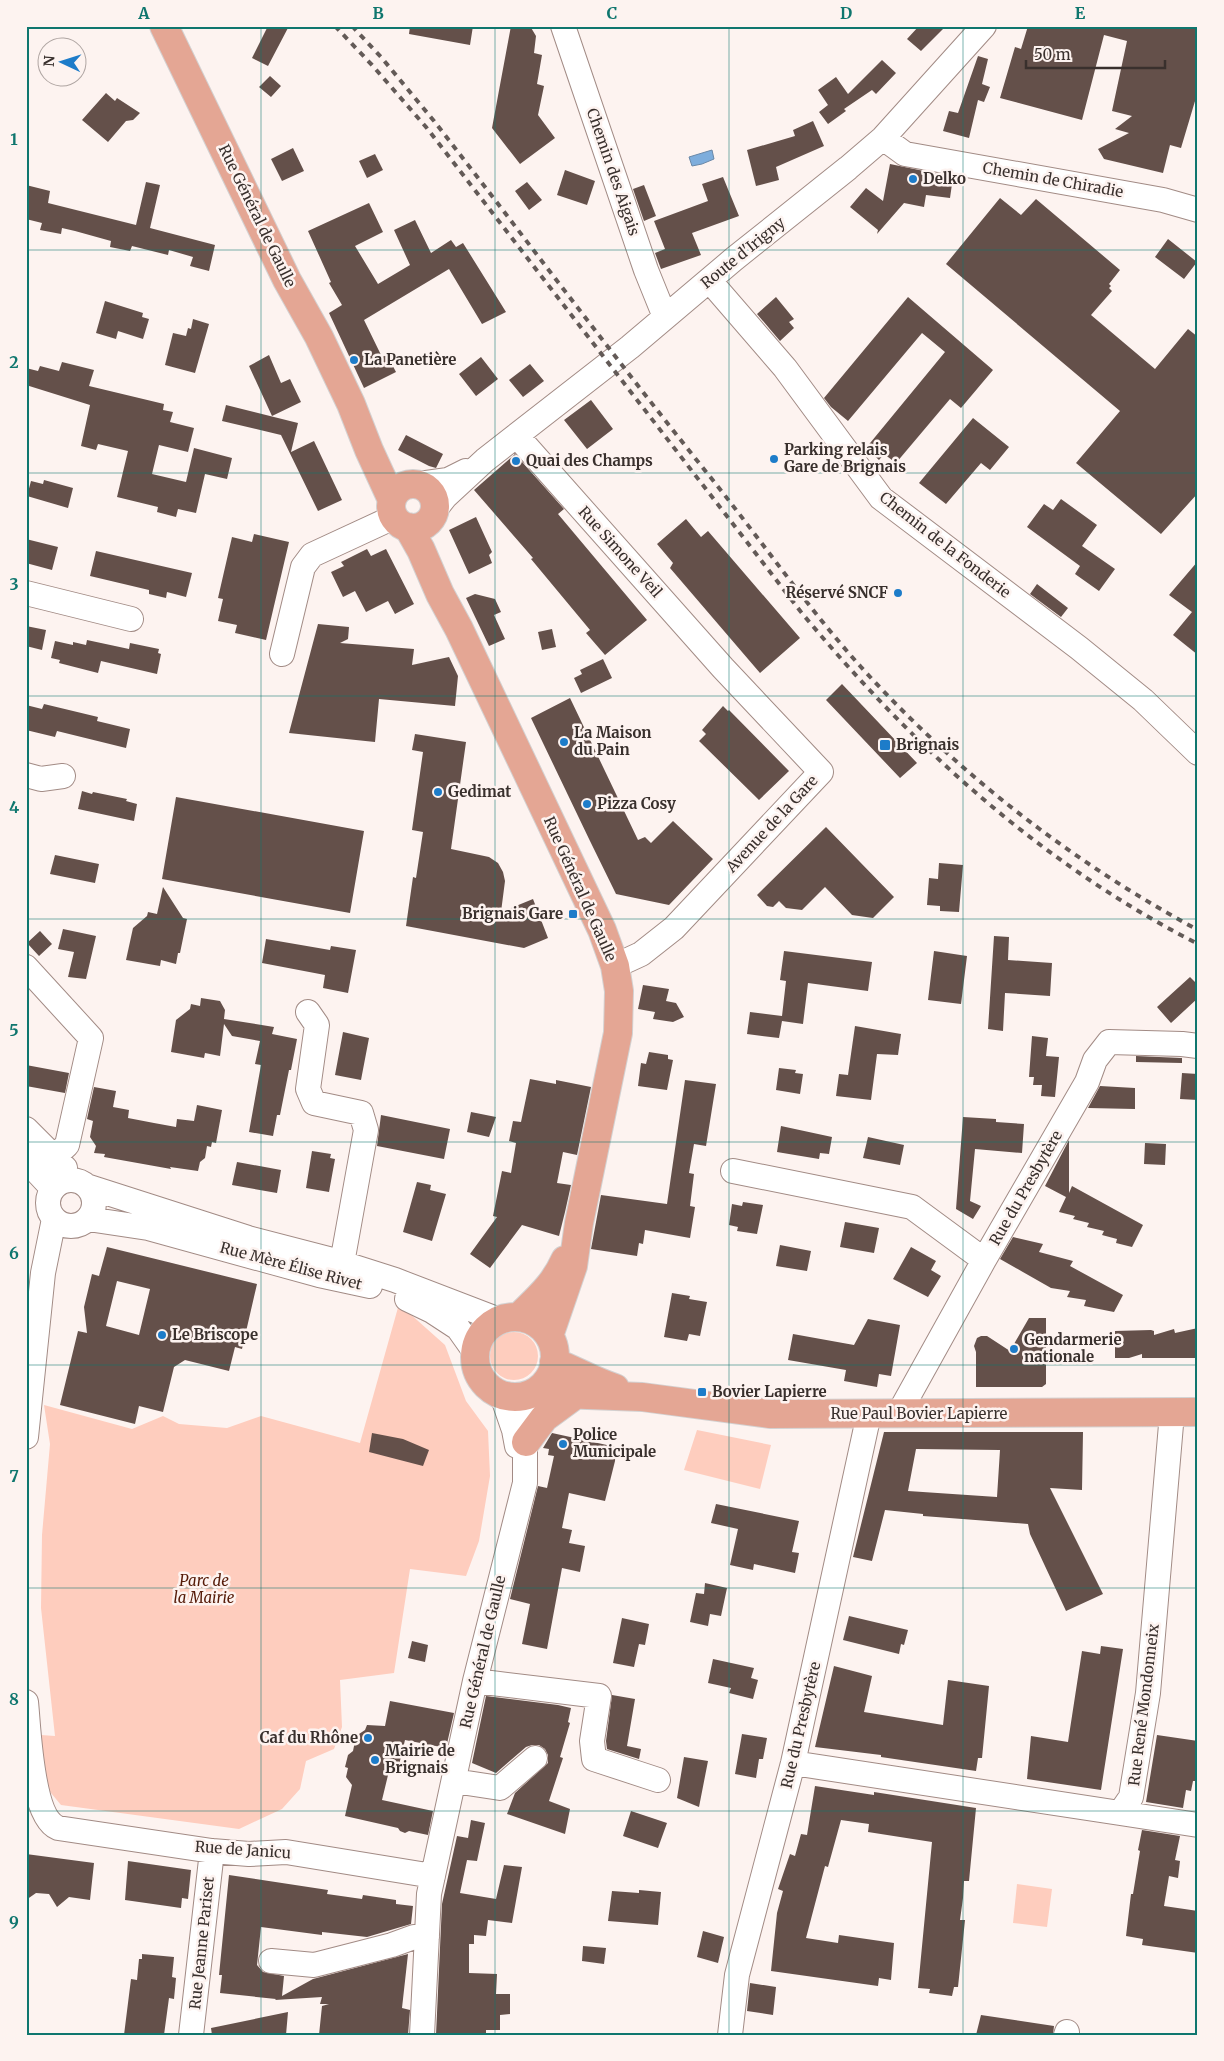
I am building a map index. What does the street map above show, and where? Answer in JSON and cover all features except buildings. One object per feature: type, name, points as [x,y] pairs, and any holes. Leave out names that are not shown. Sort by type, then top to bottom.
[{"type":"main road","name":"Rue Général de Gaulle","points":[[164,26],[288,280],[352,404],[393,468],[413,506],[421,550],[440,594],[459,629],[602,930],[614,966],[619,991],[618,1033],[579,1223],[573,1266],[552,1349]]},
{"type":"main road","name":"Rue Général de Gaulle","points":[[509,1319],[544,1293],[558,1276],[579,1223]]},
{"type":"main road","points":[[509,1319],[530,1320],[541,1327],[552,1349],[599,1383],[642,1397],[586,1394],[574,1396],[521,1395],[490,1389],[481,1379],[476,1366],[475,1352],[483,1333],[490,1326],[509,1319]]},
{"type":"main road","points":[[521,1395],[544,1385],[551,1375],[552,1349]]},
{"type":"main road","points":[[526,1442],[544,1418],[574,1396]]},
{"type":"main road","name":"Rue Paul Bovier Lapierre","points":[[642,1397],[770,1414],[1185,1412]]},
{"type":"street","name":"Chemin des Aigais","points":[[563,26],[646,270],[665,317]]},
{"type":"street","name":"Route d'Irigny","points":[[413,506],[445,497],[485,460],[848,168],[883,138],[984,26]]},
{"type":"street","name":"Chemin de Chiradie","points":[[883,138],[905,154],[1163,200],[1198,210]]},
{"type":"street","name":"Chemin de la Fonderie","points":[[709,280],[785,368],[881,498],[1143,700],[1198,753]]},
{"type":"street","name":"Rue Simone Veil","points":[[517,436],[723,668]]},
{"type":"street","points":[[282,654],[303,567],[312,555],[413,506]]},
{"type":"street","points":[[26,593],[131,620]]},
{"type":"street","name":"Avenue de la Gare","points":[[614,966],[642,954],[674,928],[821,772],[723,668]]},
{"type":"street","points":[[26,775],[41,779],[63,776]]},
{"type":"street","points":[[26,967],[90,1038],[67,1145],[38,1152]]},
{"type":"street","name":"Rue Mère Élise Rivet","points":[[308,1012],[317,1025],[308,1088],[314,1103],[361,1113],[366,1130],[342,1262]]},
{"type":"street","name":"Rue du Presbytère","points":[[899,1413],[984,1260],[1087,1082],[1095,1060],[1109,1042],[1198,1046]]},
{"type":"street","name":"Rue Mère Élise Rivet","points":[[26,1129],[38,1152],[52,1188]]},
{"type":"street","name":"Rue Mère Élise Rivet","points":[[38,1152],[84,1184],[248,1238],[342,1262],[509,1319]]},
{"type":"street","points":[[733,1171],[912,1207],[984,1260]]},
{"type":"street","points":[[26,1437],[33,1342],[58,1253],[72,1222],[92,1214],[94,1200],[84,1184],[64,1180],[52,1188],[47,1201],[48,1209],[72,1222]]},
{"type":"street","name":"Rue Mère Élise Rivet","points":[[72,1222],[148,1228],[319,1275],[378,1288],[416,1304],[452,1324],[458,1328],[475,1352]]},
{"type":"street","name":"Rue Général de Gaulle","points":[[422,2035],[429,1894],[475,1681],[517,1508],[525,1483],[526,1442],[521,1395]]},
{"type":"street","name":"Rue Général de Gaulle","points":[[517,1508],[519,1459],[514,1430],[521,1395]]},
{"type":"street","name":"Rue René Mondonneix","points":[[1120,1813],[1131,1797],[1148,1693],[1185,1412]]},
{"type":"street","name":"Rue du Presbytère","points":[[730,2035],[737,1975],[793,1762],[869,1414]]},
{"type":"street","points":[[475,1681],[599,1696],[592,1741],[594,1759],[658,1780]]},
{"type":"street","points":[[26,1702],[38,1800],[36,1822]]},
{"type":"street","points":[[454,1781],[500,1788],[535,1758]]},
{"type":"street","points":[[793,1762],[1198,1825]]},
{"type":"street","name":"Rue de Janicu","points":[[36,1822],[58,1828],[212,1851],[249,1854],[286,1852],[433,1876]]},
{"type":"street","name":"Rue Jeanne Pariset","points":[[191,2035],[212,1851]]},
{"type":"street","points":[[271,1960],[314,1965],[392,1945],[414,1937],[427,1937]]},
{"type":"green space","name":"Parc de la Mairie","points":[[399,1304],[445,1345],[466,1401],[488,1431],[490,1476],[479,1541],[466,1576],[410,1569],[394,1673],[340,1680],[342,1727],[334,1749],[306,1761],[300,1789],[282,1809],[239,1829],[61,1805],[46,1787],[41,1735],[55,1736],[41,1608],[42,1535],[50,1444],[44,1405],[132,1429],[163,1416],[179,1424],[227,1428],[261,1416],[360,1443]]},
{"type":"green space","points":[[509,1332],[519,1332],[531,1339],[538,1351],[538,1361],[531,1373],[519,1380],[509,1380],[501,1376],[494,1369],[490,1361],[490,1351],[494,1343],[501,1336]]},
{"type":"green space","points":[[697,1430],[771,1445],[760,1489],[684,1470]]},
{"type":"green space","points":[[1017,1884],[1052,1889],[1047,1927],[1013,1923]]},
{"type":"water","points":[[712,150],[714,159],[692,166],[689,157]]},
{"type":"railway","points":[[335,26],[426,127],[801,612],[888,709],[934,755],[1032,839],[1085,877],[1140,912],[1198,944]]},
{"type":"railway","points":[[352,26],[381,57],[434,121],[802,596],[861,667],[936,743],[1018,813],[1106,875],[1151,904],[1198,930]]},
{"type":"place","name":"Delko","points":[[913,179]]},
{"type":"place","name":"La Panetière","points":[[354,360]]},
{"type":"place","name":"Parking relais Gare de Brignais","points":[[774,459]]},
{"type":"place","name":"Quai des Champs","points":[[516,461]]},
{"type":"place","name":"Réservé SNCF","points":[[898,593]]},
{"type":"place","name":"La Maison du Pain","points":[[564,742]]},
{"type":"place","name":"Brignais","points":[[885,745]]},
{"type":"place","name":"Gedimat","points":[[438,792]]},
{"type":"place","name":"Pizza Cosy","points":[[587,804]]},
{"type":"place","name":"Brignais Gare","points":[[573,914]]},
{"type":"place","name":"Le Briscope","points":[[162,1335]]},
{"type":"place","name":"Gendarmerie nationale","points":[[1014,1349]]},
{"type":"place","name":"Bovier Lapierre","points":[[702,1392]]},
{"type":"place","name":"Police Municipale","points":[[563,1444]]},
{"type":"place","name":"Caf du Rhône","points":[[368,1738]]},
{"type":"place","name":"Mairie de Brignais","points":[[375,1760]]}]
